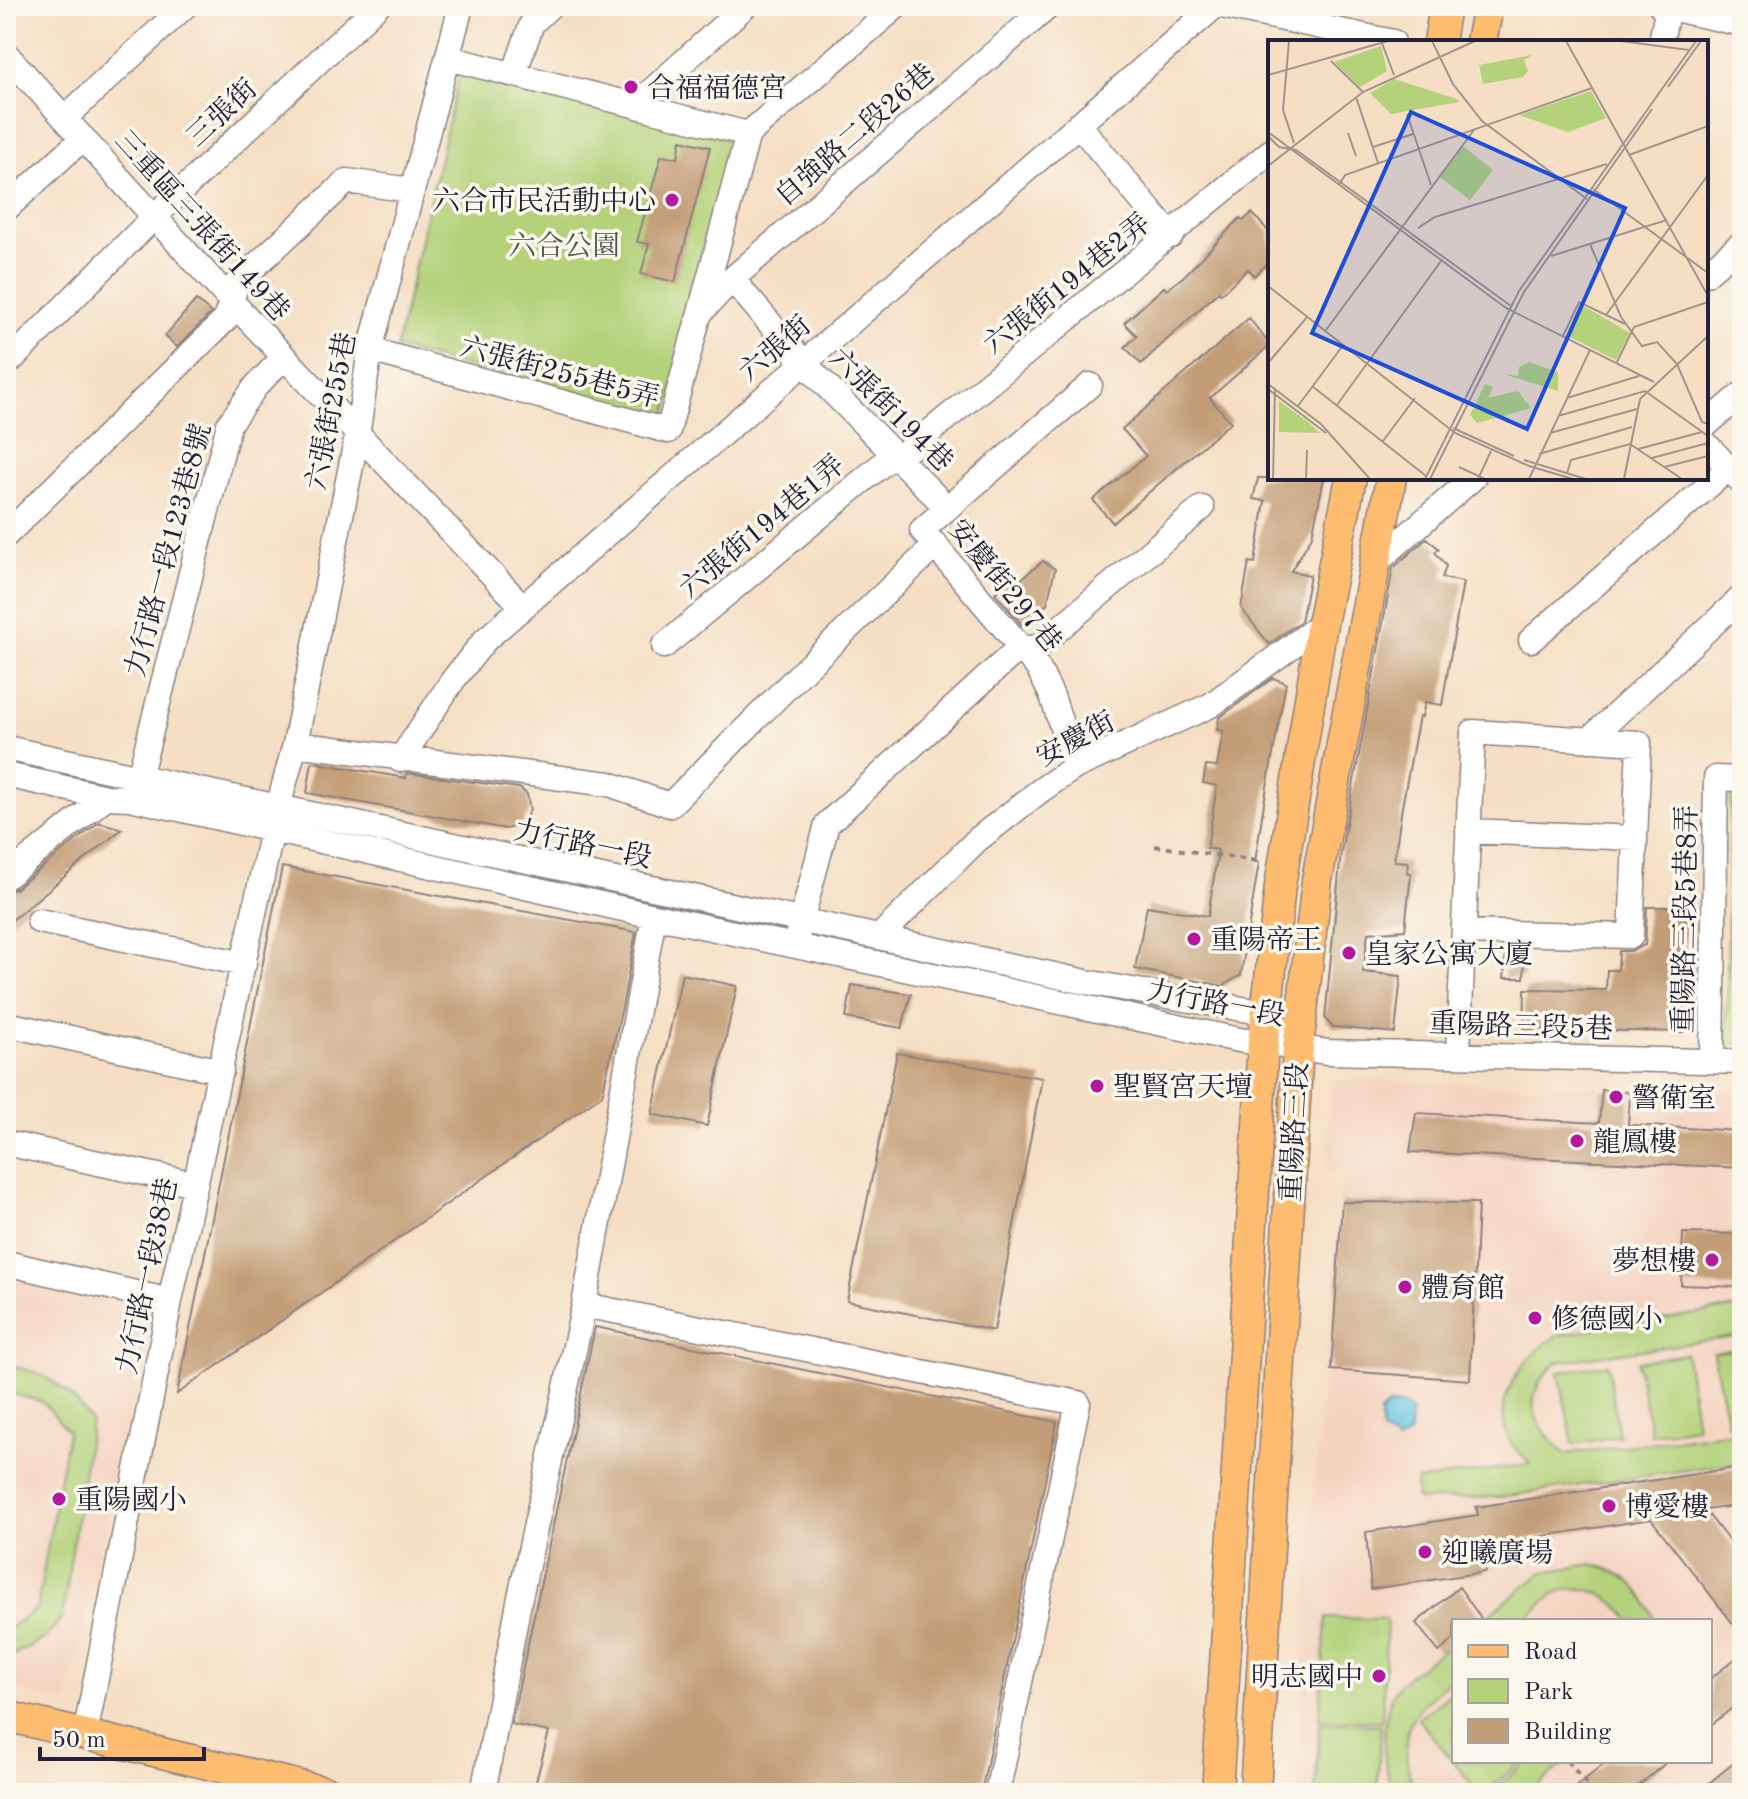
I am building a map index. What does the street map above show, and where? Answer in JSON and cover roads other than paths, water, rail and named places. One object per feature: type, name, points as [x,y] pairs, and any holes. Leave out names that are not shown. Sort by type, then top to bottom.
[{"type":"main road","points":[[1439,40],[1445,6]]},
{"type":"main road","points":[[1481,40],[1488,6]]},
{"type":"main road","name":"重陽路三段","points":[[1217,1793],[1266,1013],[1283,865],[1322,624],[1351,480]]},
{"type":"main road","name":"重陽路三段","points":[[1255,1793],[1298,1048],[1317,880],[1372,566],[1391,480]]},
{"type":"main road","points":[[6,1716],[85,1735],[245,1783],[330,1793]]},
{"type":"street","points":[[65,118],[185,6]]},
{"type":"street","name":"三張街","points":[[6,365],[155,216],[377,6]]},
{"type":"street","name":"六張街255巷","points":[[276,818],[295,744],[357,436],[370,350],[461,6]]},
{"type":"street","points":[[514,74],[532,23],[550,6]]},
{"type":"street","points":[[637,104],[745,6]]},
{"type":"street","points":[[448,58],[748,134],[897,6]]},
{"type":"street","name":"自強路二段26巷","points":[[701,311],[732,279],[1049,6]]},
{"type":"street","name":"六張街","points":[[400,760],[485,640],[1215,6]]},
{"type":"street","points":[[1222,6],[1305,33],[1373,40]]},
{"type":"street","points":[[1661,40],[1664,7],[1742,24]]},
{"type":"street","name":"三重區三張街149巷","points":[[6,54],[357,436],[522,606]]},
{"type":"street","points":[[1079,125],[1171,236]]},
{"type":"street","name":"六張街255巷5弄","points":[[370,350],[668,431],[748,134]]},
{"type":"street","points":[[6,209],[83,138]]},
{"type":"street","name":"六張街194巷2弄","points":[[898,458],[1268,154]]},
{"type":"street","points":[[6,535],[225,320],[237,283],[347,181],[411,190]]},
{"type":"street","points":[[1708,272],[1742,243]]},
{"type":"street","name":"六張街194巷","points":[[732,279],[803,362],[947,508]]},
{"type":"street","name":"力行路一段123巷8號","points":[[140,774],[229,424],[256,386],[284,357]]},
{"type":"street","points":[[295,744],[400,760],[609,784],[670,805],[929,538],[947,508],[1090,385]]},
{"type":"street","points":[[1708,423],[1742,394]]},
{"type":"street","points":[[1708,446],[1738,472]]},
{"type":"street","name":"六張街194巷1弄","points":[[664,646],[886,461],[898,458]]},
{"type":"street","points":[[1531,640],[1721,475],[1738,472]]},
{"type":"street","points":[[1372,566],[1471,480]]},
{"type":"street","points":[[798,932],[827,824],[1020,647],[1035,649],[1202,508]]},
{"type":"street","name":"安慶街297巷","points":[[929,538],[1038,668],[1052,696],[1075,767]]},
{"type":"street","points":[[1458,1053],[1473,732],[1589,740],[1742,597]]},
{"type":"street","name":"安慶街","points":[[880,936],[977,840],[1075,767],[1211,705],[1322,624]]},
{"type":"street","name":"重陽路三段5巷8弄","points":[[1464,932],[1631,936],[1639,743],[1589,740]]},
{"type":"street","name":"力行路一段","points":[[6,748],[140,774],[276,818],[654,916],[798,932],[880,936],[1086,982],[1266,1013],[1298,1048]]},
{"type":"street","name":"力行路一段","points":[[6,775],[106,797],[276,818],[798,932],[1263,1044],[1298,1048]]},
{"type":"street","name":"重陽路三段5巷8弄","points":[[1712,1061],[1716,778],[1742,779]]},
{"type":"street","points":[[6,877],[106,797]]},
{"type":"street","name":"力行路一段38巷","points":[[85,1735],[170,1301],[276,818]]},
{"type":"street","points":[[1468,831],[1635,838]]},
{"type":"street","points":[[483,1793],[519,1602],[584,1305],[654,916]]},
{"type":"street","points":[[39,921],[244,964]]},
{"type":"street","points":[[6,1024],[221,1071]]},
{"type":"street","name":"重陽路三段5巷","points":[[1298,1048],[1328,1052],[1742,1062]]},
{"type":"street","points":[[6,1143],[195,1184]]},
{"type":"street","points":[[6,1263],[170,1301]]},
{"type":"street","points":[[584,1305],[1078,1403],[997,1793]]},
{"type":"water","points":[[1390,1405],[1404,1405],[1411,1411],[1410,1433],[1398,1442],[1382,1432],[1380,1413]]},
{"type":"place","name":"合福福德宮","points":[[631,87]]},
{"type":"place","name":"六合市民活動中心","points":[[672,200]]},
{"type":"place","name":"重陽帝王","points":[[1194,939]]},
{"type":"place","name":"皇家公寓大廈","points":[[1349,953]]},
{"type":"place","name":"聖賢宮天壇","points":[[1097,1086]]},
{"type":"place","name":"警衛室","points":[[1616,1097]]},
{"type":"place","name":"龍鳳樓","points":[[1577,1141]]},
{"type":"place","name":"夢想樓","points":[[1712,1260]]},
{"type":"place","name":"體育館","points":[[1405,1287]]},
{"type":"place","name":"修德國小","points":[[1535,1318]]},
{"type":"place","name":"重陽國小","points":[[59,1499]]},
{"type":"place","name":"博愛樓","points":[[1609,1506]]},
{"type":"place","name":"迎曦廣場","points":[[1425,1552]]},
{"type":"place","name":"明志國中","points":[[1379,1676]]},
{"type":"park label","name":"六合公園","points":[[564,245]]}]
